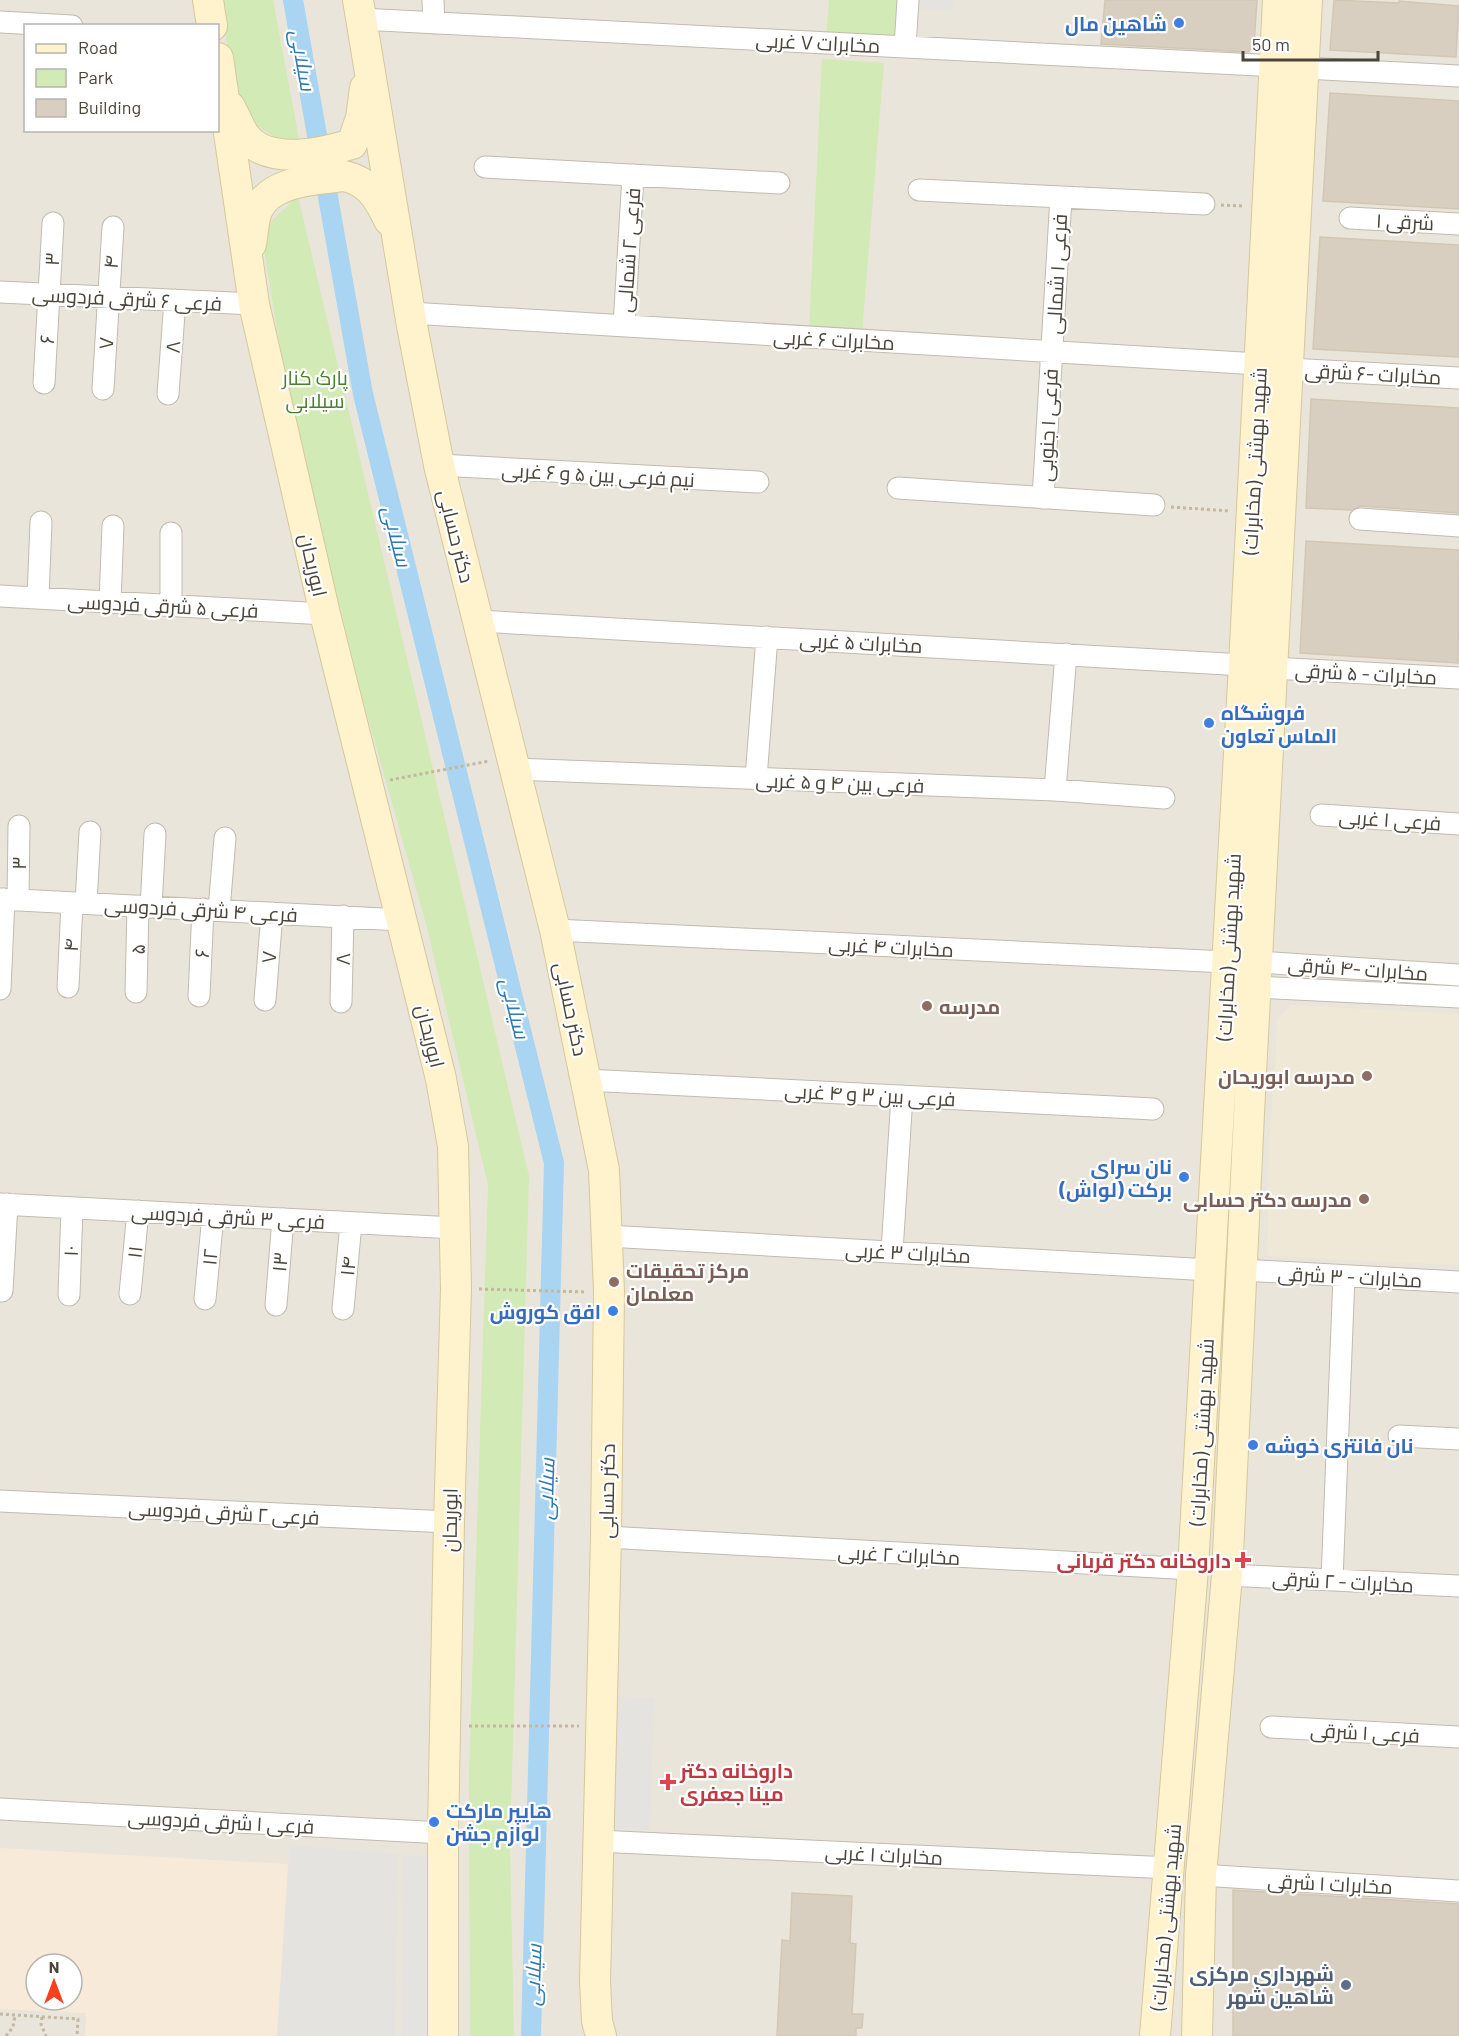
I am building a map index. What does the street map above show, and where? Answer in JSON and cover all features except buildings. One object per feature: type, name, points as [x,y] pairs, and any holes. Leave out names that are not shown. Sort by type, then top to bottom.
[{"type":"main road","points":[[208,0],[212,24]]},
{"type":"main road","name":"شهید بهشتی (مخابرات)","points":[[1197,2036],[1201,1875],[1227,1575],[1257,974],[1258,666],[1289,67],[1278,0]]},
{"type":"main road","name":"شهید بهشتی (مخابرات)","points":[[1264,549],[1252,513],[1274,366],[1268,207],[1289,67],[1308,0]]},
{"type":"main road","name":"دکتر حسابی","points":[[359,9],[410,313],[439,465],[555,930],[604,1170],[609,1292],[606,1537],[597,1841],[595,1982],[598,2031]]},
{"type":"main road","points":[[223,93],[246,136],[265,150],[287,156],[352,144],[361,118],[368,64]]},
{"type":"main road","name":"ابوریحان","points":[[219,65],[254,304],[325,614],[449,1113],[453,1146],[456,1289],[443,1833],[443,2036]]},
{"type":"main road","points":[[248,263],[257,211],[267,198],[283,187],[344,176],[359,180],[372,190],[399,239]]},
{"type":"main road","name":"شهید بهشتی (مخابرات)","points":[[1155,2036],[1193,1569],[1227,962],[1258,666]]},
{"type":"street","points":[[433,0],[434,23]]},
{"type":"street","points":[[905,47],[908,0]]},
{"type":"street","name":"مخابرات ۷ غربی","points":[[359,9],[434,23],[1459,76]]},
{"type":"street","points":[[0,22],[36,24]]},
{"type":"street","points":[[486,167],[779,183]]},
{"type":"street","name":"فرعی ۲ شمالی","points":[[624,326],[633,175]]},
{"type":"street","points":[[919,190],[1204,204]]},
{"type":"street","name":"فرعی ۱ شمالی","points":[[1052,352],[1061,197]]},
{"type":"street","name":"شرقی ۱","points":[[1350,218],[1459,224]]},
{"type":"street","name":"۳","points":[[49,294],[53,223]]},
{"type":"street","name":"۴","points":[[107,297],[113,227]]},
{"type":"street","name":"فرعی ۶ شرقی فردوسی","points":[[0,292],[254,304]]},
{"type":"street","name":"۶","points":[[44,383],[49,294]]},
{"type":"street","name":"۷","points":[[103,389],[107,297]]},
{"type":"street","name":"۸","points":[[168,394],[175,300]]},
{"type":"street","name":"مخابرات ۶ غربی","points":[[410,313],[1274,366]]},
{"type":"street","name":"فرعی ۱ جنوبی","points":[[1043,498],[1052,352]]},
{"type":"street","name":"مخابرات -۶ شرقی","points":[[1274,366],[1459,378]]},
{"type":"street","name":"نیم فرعی بین ۵ و ۶ غربی","points":[[439,465],[758,482]]},
{"type":"street","points":[[898,488],[1154,505]]},
{"type":"street","points":[[1360,519],[1459,526]]},
{"type":"street","points":[[38,598],[41,522]]},
{"type":"street","points":[[110,602],[113,526]]},
{"type":"street","points":[[171,533],[171,605]]},
{"type":"street","name":"فرعی ۵ شرقی فردوسی","points":[[0,596],[325,614]]},
{"type":"street","name":"مخابرات ۵ غربی","points":[[478,621],[1258,666]]},
{"type":"street","points":[[756,778],[767,636]]},
{"type":"street","points":[[1055,790],[1066,654]]},
{"type":"street","name":"مخابرات - ۵ شرقی","points":[[1258,666],[1459,678]]},
{"type":"street","name":"فرعی بین ۴ و ۵ غربی","points":[[513,763],[756,778],[1055,790],[1164,798]]},
{"type":"street","name":"فرعی ۱ غربی","points":[[1321,815],[1459,824]]},
{"type":"street","name":"۳","points":[[0,989],[7,899],[19,825]]},
{"type":"street","name":"۴","points":[[68,987],[90,832]]},
{"type":"street","name":"۵","points":[[136,992],[144,906],[155,834]]},
{"type":"street","name":"۶","points":[[199,996],[211,910],[225,838]]},
{"type":"street","name":"فرعی ۴ شرقی فردوسی","points":[[7,899],[401,920]]},
{"type":"street","name":"۷","points":[[265,1000],[272,913]]},
{"type":"street","name":"۸","points":[[341,1002],[343,916]]},
{"type":"street","name":"مخابرات ۴ غربی","points":[[555,930],[1227,962]]},
{"type":"street","points":[[1257,974],[1459,997]]},
{"type":"street","name":"مخابرات -۴ شرقی","points":[[1257,974],[1459,975]]},
{"type":"street","name":"فرعی بین ۳ و ۴ غربی","points":[[586,1080],[1153,1109]]},
{"type":"street","points":[[892,1251],[902,1096]]},
{"type":"street","points":[[2,1291],[3,1204]]},
{"type":"street","name":"فرعی ۳ شرقی فردوسی","points":[[3,1204],[455,1228]]},
{"type":"street","name":"۱۰","points":[[69,1295],[72,1208]]},
{"type":"street","name":"۱۱","points":[[130,1294],[138,1211]]},
{"type":"street","name":"۱۲","points":[[205,1299],[213,1215]]},
{"type":"street","name":"۱۳","points":[[276,1305],[283,1219]]},
{"type":"street","name":"۱۴","points":[[343,1309],[351,1223]]},
{"type":"street","name":"مخابرات ۳ غربی","points":[[607,1236],[1210,1270]]},
{"type":"street","name":"مخابرات - ۳ شرقی","points":[[1242,1270],[1459,1282]]},
{"type":"street","points":[[1332,1580],[1344,1276]]},
{"type":"street","points":[[1399,1436],[1459,1439]]},
{"type":"street","name":"فرعی ۲ شرقی فردوسی","points":[[0,1501],[449,1522]]},
{"type":"street","name":"مخابرات ۲ غربی","points":[[606,1537],[1193,1569]]},
{"type":"street","name":"مخابرات - ۲ شرقی","points":[[1227,1575],[1459,1586]]},
{"type":"street","name":"فرعی ۱ شرقی","points":[[1270,1727],[1459,1737]]},
{"type":"street","name":"فرعی ۱ شرقی فردوسی","points":[[0,1809],[443,1833]]},
{"type":"street","name":"مخابرات ۱ غربی","points":[[597,1841],[1170,1868]]},
{"type":"street","name":"مخابرات ۱ شرقی","points":[[1201,1875],[1459,1891]]},
{"type":"path","points":[[1204,204],[1268,207]]},
{"type":"path","points":[[1154,505],[1252,513]]},
{"type":"path","points":[[367,784],[513,763]]},
{"type":"path","points":[[456,1289],[609,1292]]},
{"type":"path","points":[[446,1726],[601,1726]]},
{"type":"path","points":[[0,2014],[78,2019],[77,2036]]},
{"type":"path","points":[[6,2036],[13,2027],[15,2015]]},
{"type":"path","points":[[42,2017],[41,2024],[46,2036]]},
{"type":"shaded area","points":[[0,0],[1459,0],[1459,2036],[0,2036]]},
{"type":"shaded area","points":[[909,0],[954,0],[953,10],[919,9],[917,4]]},
{"type":"shaded area","points":[[1291,1005],[1459,1014],[1459,1265],[1267,1256],[1270,1133],[1278,1019]]},
{"type":"shaded area","points":[[614,1696],[654,1698],[650,1830],[609,1829]]},
{"type":"shaded area","points":[[290,1845],[398,1854],[395,2036],[277,2036]]},
{"type":"shaded area","points":[[0,1848],[288,1864],[277,2036],[85,2036],[86,2013],[64,2012],[84,2012],[84,1952],[24,1952],[24,2010],[0,2009]]},
{"type":"shaded area","points":[[403,1855],[433,1857],[432,2036],[401,2036]]},
{"type":"green space","points":[[220,0],[273,0],[299,139],[285,144],[258,126],[234,88]]},
{"type":"green space","points":[[829,0],[900,0],[897,37],[826,36]]},
{"type":"green space","points":[[822,59],[884,63],[862,333],[809,331]]},
{"type":"green space","name":"پارک کنار سیلابی","points":[[298,196],[529,1176],[510,1847],[514,2036],[470,2036],[469,1774],[488,1185],[426,924],[363,700],[288,396],[264,249],[268,224]]},
{"type":"waterway","name":"سیلابی","points":[[293,0],[363,394],[554,1163],[531,2036]]},
{"type":"place","name":"شاهین مال","points":[[1179,23]]},
{"type":"place","name":"فروشگاه الماس تعاون","points":[[1209,723]]},
{"type":"place","name":"مدرسه","points":[[927,1006]]},
{"type":"place","name":"مدرسه ابوریحان","points":[[1367,1076]]},
{"type":"place","name":"نان سرای برکت (لواش)","points":[[1184,1177]]},
{"type":"place","name":"مدرسه دکتر حسابی","points":[[1364,1199]]},
{"type":"place","name":"مرکز تحقیقات معلمان","points":[[614,1282]]},
{"type":"place","name":"افق کوروش","points":[[613,1311]]},
{"type":"place","name":"نان فانتزی خوشه","points":[[1253,1445]]},
{"type":"place","name":"داروخانه دکتر قربانی","points":[[1243,1560]]},
{"type":"place","name":"داروخانه دکتر مینا جعفری","points":[[668,1782]]},
{"type":"place","name":"هایپر مارکت لوازم جشن","points":[[434,1822]]},
{"type":"place","name":"شهرداری مرکزی شاهین شهر","points":[[1346,1985]]}]
